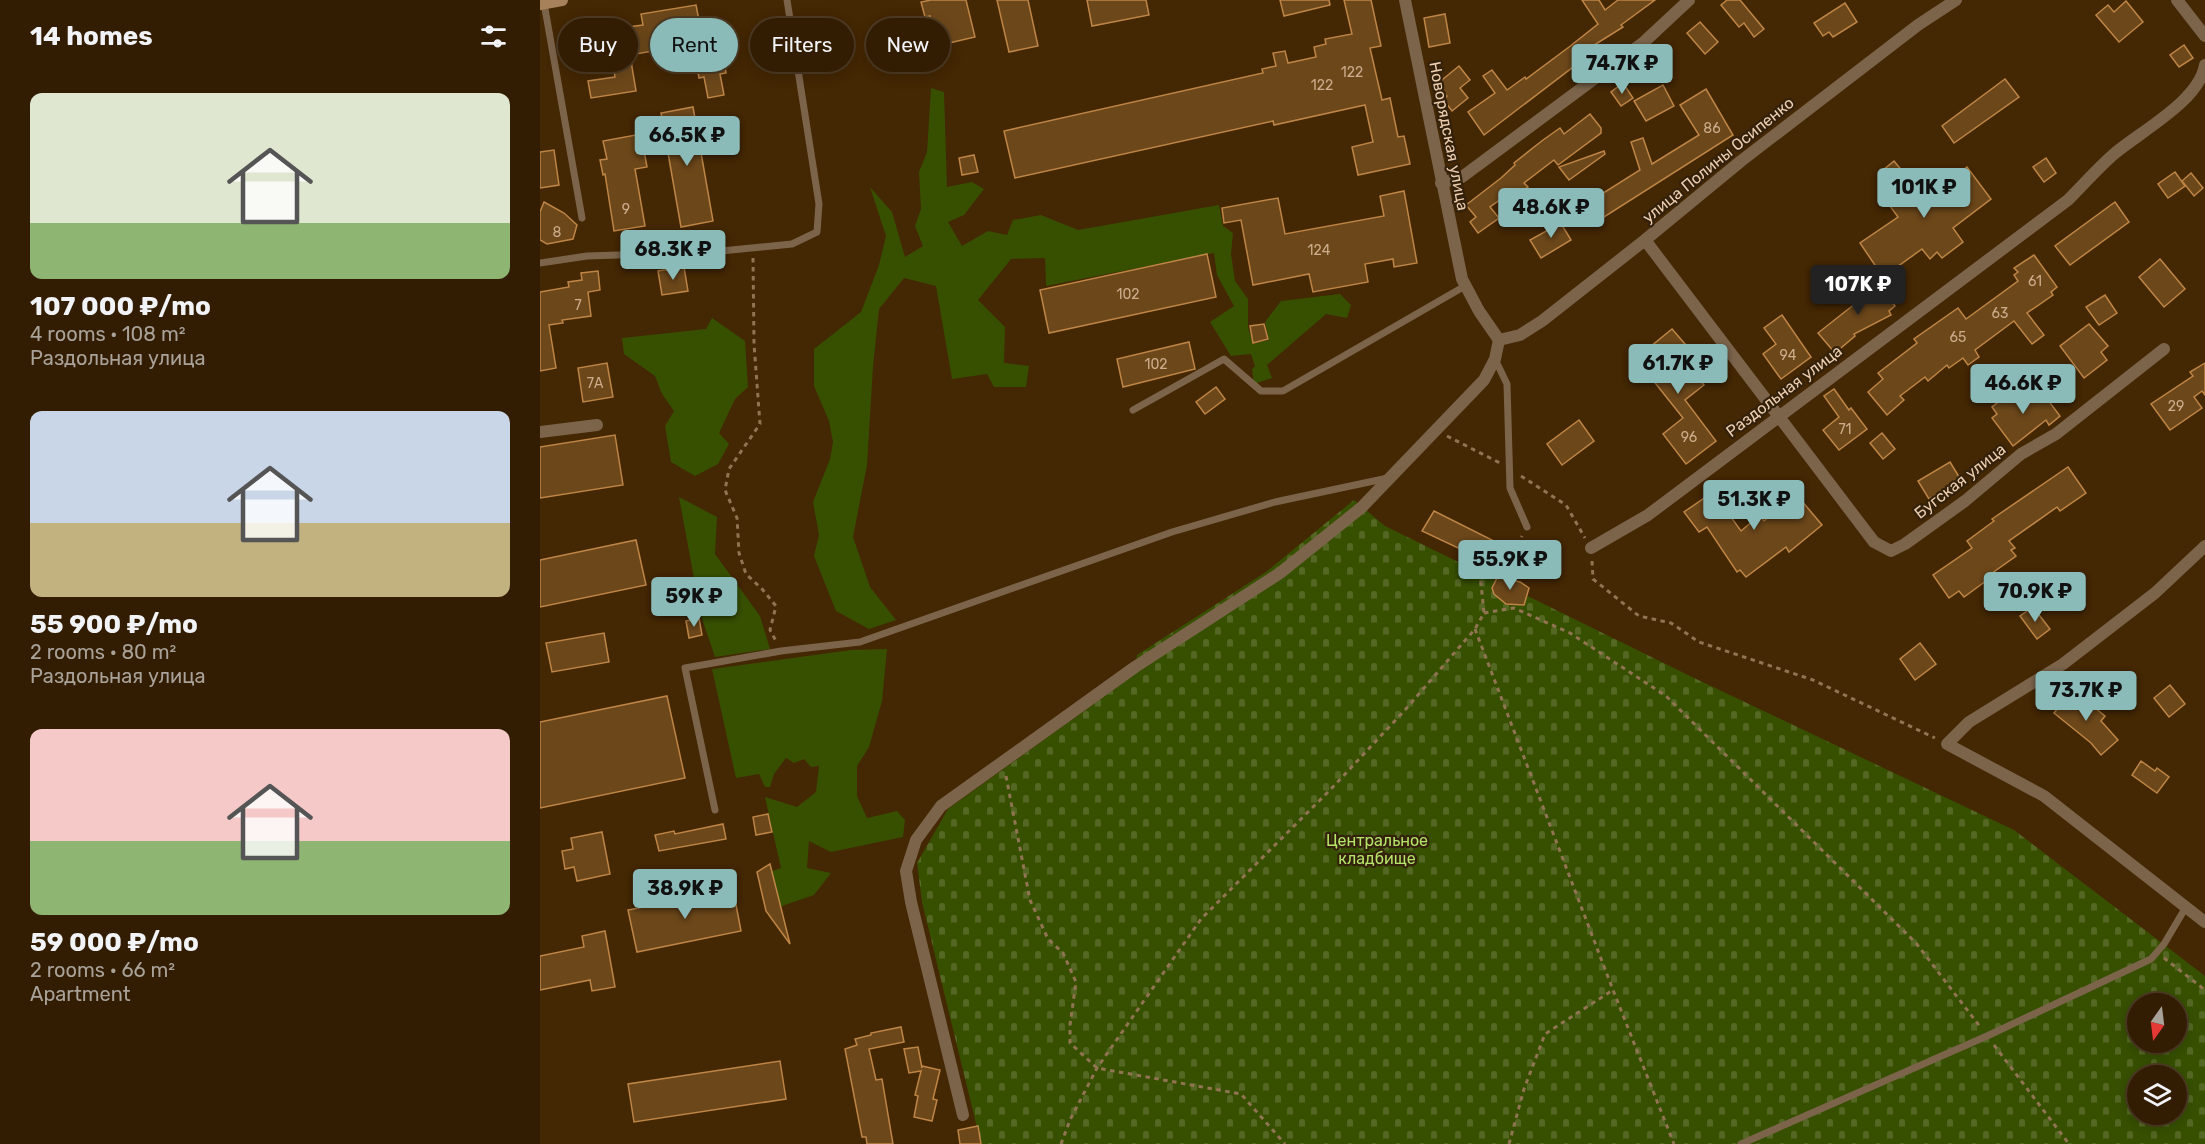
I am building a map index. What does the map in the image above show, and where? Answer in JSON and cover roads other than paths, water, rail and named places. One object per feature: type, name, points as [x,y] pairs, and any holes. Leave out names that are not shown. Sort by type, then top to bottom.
[{"type":"main road","points":[[542,3],[562,0]]},
{"type":"street","name":"Новорядская улица","points":[[1405,0],[1462,279],[1479,311],[1499,340]]},
{"type":"street","points":[[1441,183],[1462,177],[1644,42],[1689,0]]},
{"type":"street","name":"улица Полины Осипенко","points":[[1499,340],[1520,335],[1542,321],[1751,154],[1918,25],[1956,0]]},
{"type":"street","points":[[2177,0],[2205,36]]},
{"type":"street","name":"Раздольная улица","points":[[1591,548],[1648,515],[2068,200],[2113,155],[2190,96],[2203,75],[2205,65]]},
{"type":"street","points":[[1645,240],[1778,416]]},
{"type":"street","points":[[963,1114],[911,902],[906,871],[916,840],[941,806],[1135,667],[1280,573],[1362,507],[1484,380],[1496,359],[1499,340]]},
{"type":"street","name":"Бугская улица","points":[[1778,416],[1874,542],[1891,551],[1905,544],[1965,501],[2021,454],[2056,434],[2164,349]]},
{"type":"street","points":[[540,432],[597,425]]},
{"type":"street","points":[[2205,546],[2155,593],[2063,664],[1969,722],[1947,744],[2044,796],[2205,922]]},
{"type":"lane","points":[[540,262],[587,256],[711,252],[792,244],[817,232],[819,204],[787,0]]},
{"type":"lane","points":[[542,3],[582,218]]},
{"type":"lane","points":[[1133,410],[1224,359],[1261,391],[1283,391],[1465,286]]},
{"type":"lane","points":[[1496,359],[1507,384],[1510,488],[1527,527]]},
{"type":"lane","points":[[715,810],[686,668],[781,651],[860,642],[1172,532],[1275,502],[1390,477]]},
{"type":"lane","points":[[1742,1144],[1987,1036],[2151,959],[2186,907]]},
{"type":"park label","name":"Центральное кладбище","points":[[1377,849]]}]
